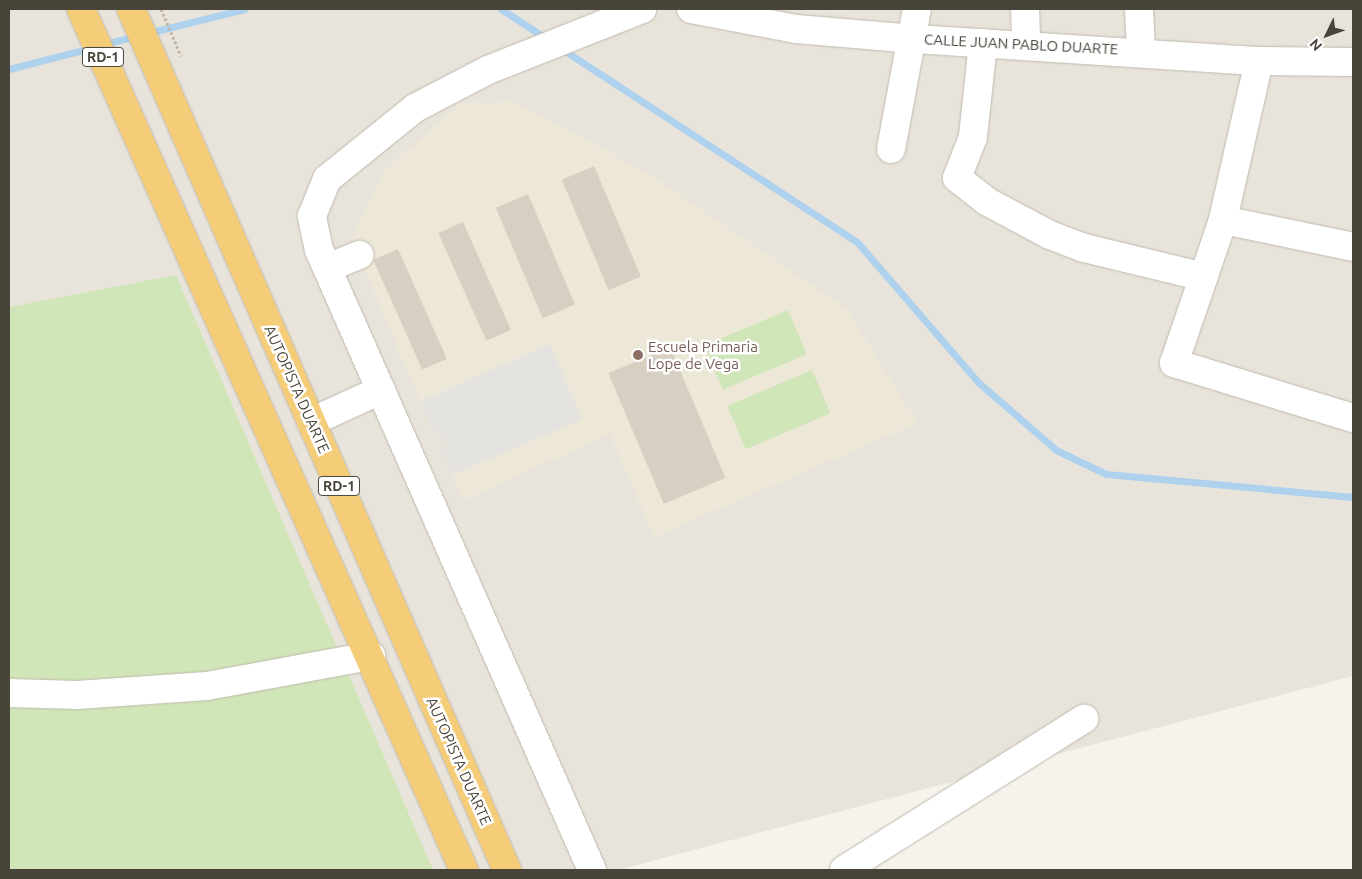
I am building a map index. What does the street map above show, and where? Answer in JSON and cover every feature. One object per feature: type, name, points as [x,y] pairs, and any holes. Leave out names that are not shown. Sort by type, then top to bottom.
[{"type":"highway","name":"RD-1","points":[[81,9],[371,656],[464,870]]},
{"type":"highway","name":"AUTOPISTA DUARTE","points":[[131,9],[507,870]]},
{"type":"street","points":[[592,870],[327,268],[312,216],[327,179],[415,108],[488,70],[642,9]]},
{"type":"street","name":"CALLE JUAN PABLO DUARTE","points":[[691,9],[797,19],[915,39],[1141,50],[1259,61],[1353,62]]},
{"type":"street","points":[[891,150],[915,39],[917,9]]},
{"type":"street","points":[[1025,9],[1026,45]]},
{"type":"street","points":[[1138,9],[1141,50]]},
{"type":"street","points":[[983,43],[973,137],[957,178],[986,201],[1050,235],[1084,248],[1204,277]]},
{"type":"street","points":[[1259,61],[1223,220],[1174,363],[1353,418]]},
{"type":"street","points":[[1223,220],[1353,247]]},
{"type":"street","points":[[327,268],[359,255]]},
{"type":"street","points":[[311,422],[380,390]]},
{"type":"street","points":[[9,694],[77,695],[207,686],[371,656]]},
{"type":"street","points":[[844,870],[1084,719]]},
{"type":"shaded area","points":[[9,9],[1353,9],[1353,676],[618,870],[260,870],[9,848]]},
{"type":"shaded area","name":"Escuela Primaria Lope de Vega","points":[[514,102],[644,171],[846,308],[917,423],[654,537],[610,434],[463,500],[441,449],[447,446],[444,437],[440,429],[433,432],[352,239],[386,170],[461,103]]},
{"type":"shaded area","points":[[550,344],[582,419],[452,475],[441,449],[447,446],[444,437],[440,429],[433,432],[421,401]]},
{"type":"green space","points":[[176,275],[433,870],[9,870],[9,307]]},
{"type":"green space","points":[[788,310],[807,354],[723,390],[704,346]]},
{"type":"green space","points":[[812,370],[830,413],[746,449],[727,406]]},
{"type":"building","points":[[594,166],[641,276],[609,290],[562,180]]},
{"type":"building","points":[[528,194],[575,304],[543,318],[496,208]]},
{"type":"building","points":[[463,222],[511,330],[486,341],[438,233]]},
{"type":"building","points":[[398,249],[447,359],[422,370],[373,260]]},
{"type":"building","points":[[670,347],[725,478],[664,504],[608,373]]},
{"type":"waterway","points":[[148,33],[244,9]]},
{"type":"waterway","points":[[501,9],[547,39]]},
{"type":"waterway","points":[[104,44],[137,36]]},
{"type":"waterway","points":[[9,69],[91,48]]},
{"type":"waterway","points":[[562,49],[858,243],[979,383],[1056,450],[1106,474],[1353,497]]},
{"type":"place","name":"Escuela Primaria Lope de Vega","points":[[638,355]]}]
